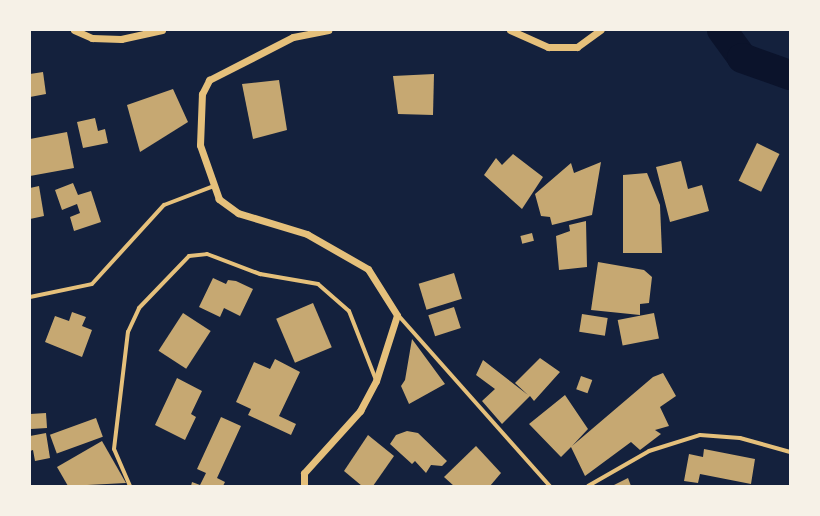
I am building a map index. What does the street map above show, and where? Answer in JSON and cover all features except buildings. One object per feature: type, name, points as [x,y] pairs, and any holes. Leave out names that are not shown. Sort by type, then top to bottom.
[{"type":"street","points":[[74,30],[92,38],[121,39],[162,30]]},
{"type":"street","points":[[328,30],[293,37],[209,80],[202,94],[200,145],[219,199],[238,212],[307,234],[368,269],[397,314],[550,486]]},
{"type":"street","points":[[510,30],[548,47],[577,47],[600,30]]},
{"type":"street","points":[[30,297],[92,284],[164,205],[214,186]]},
{"type":"street","points":[[130,486],[114,450],[128,332],[139,308],[189,256],[207,254],[260,274],[318,284],[350,311],[376,381]]},
{"type":"street","points":[[304,486],[304,473],[360,411],[376,381],[397,314]]},
{"type":"street","points":[[588,486],[649,451],[700,435],[740,438],[790,452]]},
{"type":"waterway","points":[[722,30],[742,58],[790,75]]}]
